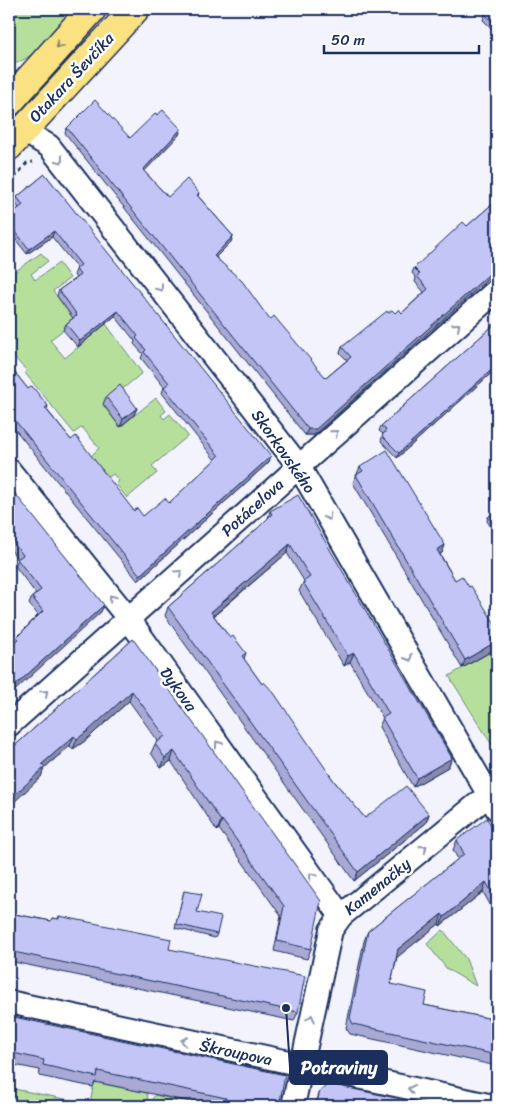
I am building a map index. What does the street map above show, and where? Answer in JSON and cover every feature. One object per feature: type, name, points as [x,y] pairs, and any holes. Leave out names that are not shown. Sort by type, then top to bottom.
[{"type":"main road","name":"Otakara Ševčíka","points":[[12,92],[92,9]]},
{"type":"main road","name":"Otakara Ševčíka","points":[[16,138],[135,9]]},
{"type":"street","name":"Skorkovského","points":[[16,138],[49,146],[298,465],[494,797]]},
{"type":"street","name":"Potácelova","points":[[9,726],[298,465],[497,290]]},
{"type":"street","name":"Dykova","points":[[9,470],[128,618],[341,916]]},
{"type":"street","name":"Kamenačky","points":[[293,1106],[300,1066],[331,930],[341,916],[494,797]]},
{"type":"street","name":"Škroupova","points":[[9,1002],[493,1106]]},
{"type":"path","points":[[9,184],[26,163],[33,162]]},
{"type":"green space","points":[[19,9],[74,9],[53,34],[35,51],[26,58],[9,63],[9,20]]},
{"type":"green space","points":[[41,253],[48,261],[31,274],[35,280],[59,263],[70,278],[53,291],[75,321],[50,340],[65,358],[106,324],[142,373],[103,405],[120,427],[156,398],[166,411],[161,415],[164,419],[170,414],[188,436],[152,466],[157,473],[127,498],[116,484],[119,481],[113,474],[109,477],[90,457],[99,448],[82,427],[74,433],[25,373],[27,371],[9,352],[9,276]]},
{"type":"green space","points":[[497,648],[497,753],[449,676]]},
{"type":"green space","points":[[443,930],[466,959],[476,986],[447,969],[427,944]]},
{"type":"green space","points":[[94,1082],[147,1093],[148,1101],[151,1101],[155,1095],[176,1100],[175,1106],[9,1106],[9,1088],[90,1104]]},
{"type":"building","points":[[490,9],[497,9],[497,26],[485,14]]},
{"type":"building","points":[[95,100],[130,138],[156,113],[157,115],[163,110],[181,129],[143,170],[168,197],[187,179],[199,193],[197,195],[233,236],[214,256],[242,281],[270,320],[274,316],[326,378],[351,357],[342,347],[387,311],[388,313],[392,310],[395,313],[399,309],[402,313],[428,289],[417,276],[420,274],[414,268],[463,222],[467,226],[497,200],[497,267],[316,429],[308,429],[67,128]]},
{"type":"building","points":[[45,174],[271,456],[140,575],[9,413],[9,365],[28,389],[32,386],[48,406],[45,408],[71,440],[76,436],[134,511],[137,508],[143,516],[165,498],[169,503],[219,456],[164,387],[169,383],[144,352],[146,350],[136,338],[138,336],[118,311],[80,341],[66,324],[77,315],[59,290],[80,275],[76,269],[81,265],[54,231],[29,249],[9,223],[9,216],[23,205],[17,197]]},
{"type":"building","points":[[497,322],[497,365],[399,453],[382,436],[386,430],[381,426]]},
{"type":"building","points":[[120,385],[137,408],[123,419],[106,397]]},
{"type":"building","points":[[387,450],[445,545],[437,550],[455,580],[462,576],[469,587],[471,586],[497,627],[497,641],[465,660],[356,475],[363,471],[360,467]]},
{"type":"building","points":[[9,486],[104,605],[9,691],[9,648],[19,639],[17,637],[43,611],[32,597],[41,590],[17,559],[23,555],[9,537]]},
{"type":"building","points":[[298,495],[452,758],[417,778],[382,718],[389,714],[354,653],[348,656],[303,582],[310,577],[290,544],[211,612],[230,638],[233,636],[246,653],[242,656],[262,684],[264,682],[274,693],[334,781],[365,818],[406,786],[429,814],[358,872],[168,607],[258,528],[272,514],[270,511]]},
{"type":"building","points":[[497,511],[497,530],[488,517]]},
{"type":"building","points":[[133,639],[321,901],[311,949],[277,941],[284,906],[221,821],[174,751],[165,758],[155,744],[165,736],[132,691],[88,731],[77,739],[74,736],[42,764],[45,767],[9,800],[9,751]]},
{"type":"building","points":[[487,818],[497,836],[497,901],[486,882],[444,917],[442,914],[398,949],[391,984],[427,992],[424,1005],[497,1020],[497,1055],[353,1024],[350,1018],[368,931],[464,854],[457,840]]},
{"type":"building","points":[[184,891],[202,894],[197,912],[221,917],[217,934],[176,924]]},
{"type":"building","points":[[9,913],[51,921],[52,918],[59,919],[59,916],[171,939],[169,949],[305,976],[298,1012],[9,951]]},
{"type":"building","points":[[9,1016],[285,1075],[279,1106],[224,1106],[226,1098],[98,1071],[97,1077],[43,1065],[44,1060],[9,1052]]},
{"type":"building","points":[[329,1084],[434,1106],[316,1106],[320,1091]]},
{"type":"place","name":"Potraviny","points":[[286,1008]]}]
